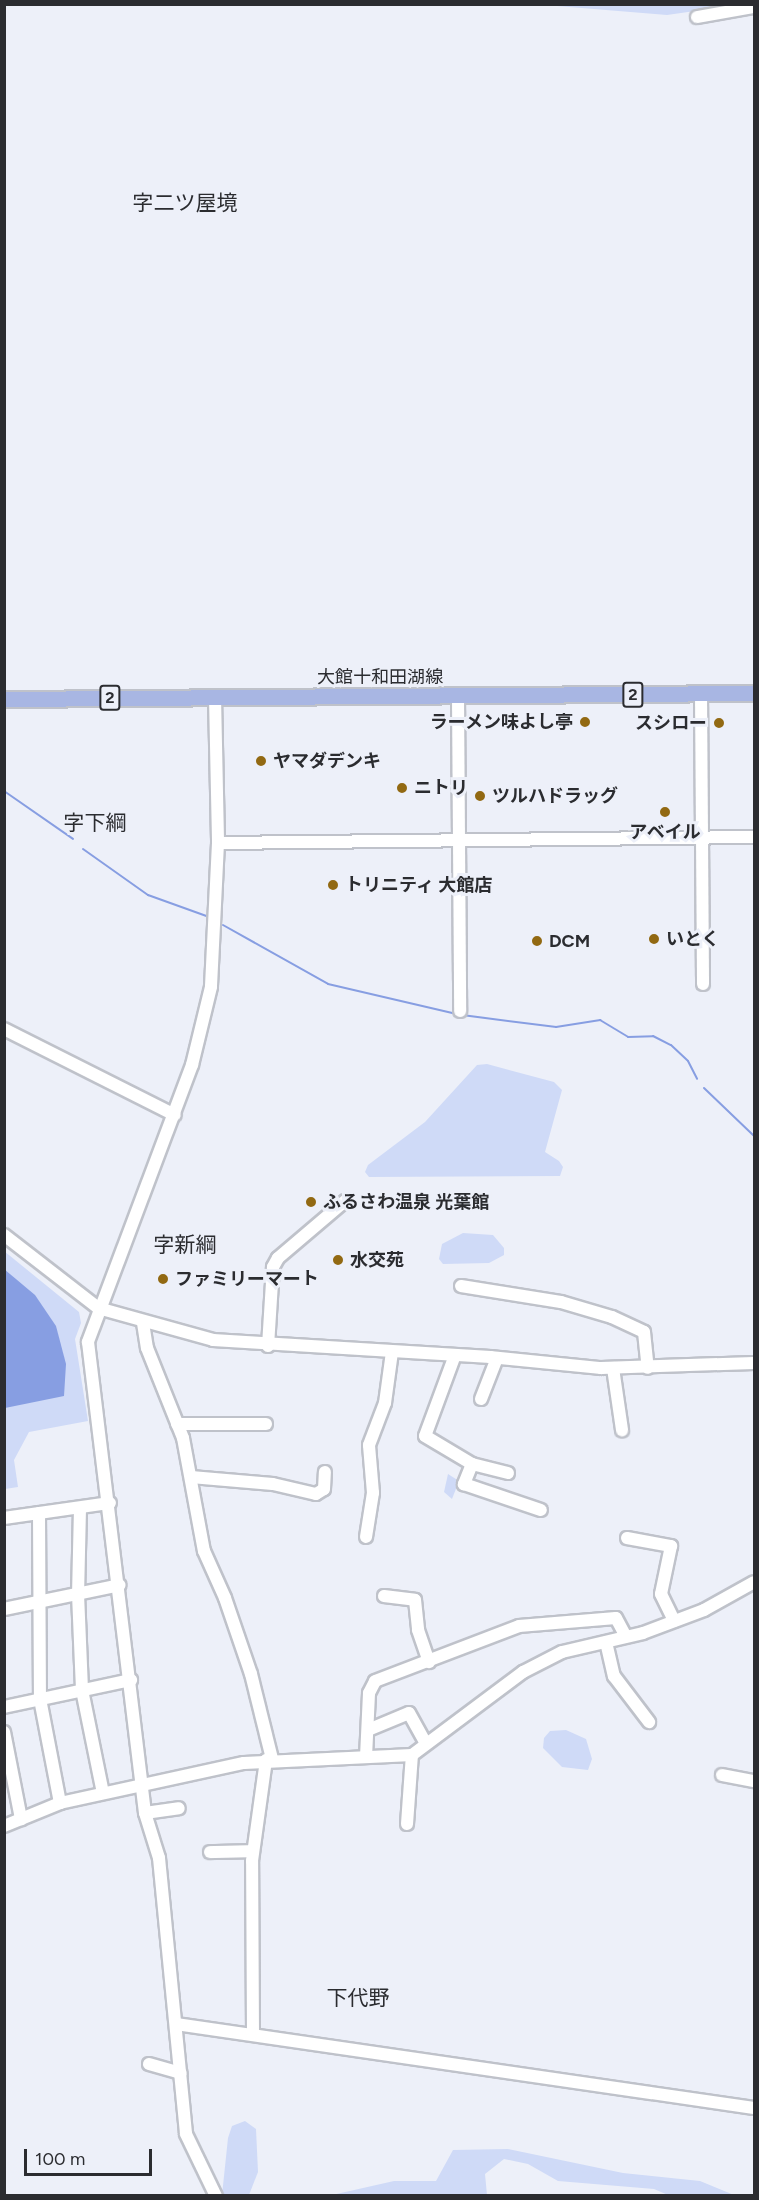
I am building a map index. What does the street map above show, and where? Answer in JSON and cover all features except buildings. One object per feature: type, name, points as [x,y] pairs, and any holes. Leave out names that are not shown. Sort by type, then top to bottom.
[{"type":"main road","name":"大館十和田湖線","points":[[4,699],[754,693]]},
{"type":"street","points":[[697,17],[754,7]]},
{"type":"street","points":[[701,693],[702,984]]},
{"type":"street","points":[[215,697],[218,843],[211,987],[192,1065],[175,1115],[98,1308],[88,1342],[120,1585],[141,1783],[146,1813],[159,1858],[186,2134],[216,2196]]},
{"type":"street","points":[[458,697],[460,1011]]},
{"type":"street","points":[[218,843],[754,837]]},
{"type":"street","points":[[4,1029],[175,1115]]},
{"type":"street","points":[[268,1347],[273,1267],[278,1258],[345,1201]]},
{"type":"street","points":[[4,1235],[98,1308],[143,1323],[213,1340],[268,1347],[455,1354],[547,1365],[613,1368],[754,1363]]},
{"type":"street","points":[[461,1286],[561,1302],[612,1317],[644,1332],[648,1368]]},
{"type":"street","points":[[143,1323],[147,1348],[177,1424],[191,1477],[204,1551],[225,1598],[251,1674],[269,1759],[254,1851],[253,2034]]},
{"type":"street","points":[[366,1537],[373,1492],[369,1445],[385,1403],[392,1352]]},
{"type":"street","points":[[455,1354],[425,1436],[472,1464],[508,1473]]},
{"type":"street","points":[[481,1399],[497,1358]]},
{"type":"street","points":[[613,1368],[622,1430]]},
{"type":"street","points":[[177,1424],[266,1424]]},
{"type":"street","points":[[472,1464],[464,1484],[541,1510]]},
{"type":"street","points":[[191,1477],[273,1484],[316,1494],[324,1489],[325,1472]]},
{"type":"street","points":[[4,1518],[110,1503]]},
{"type":"street","points":[[80,1508],[78,1594],[82,1690],[103,1793]]},
{"type":"street","points":[[39,1513],[37,1602],[40,1699],[60,1803]]},
{"type":"street","points":[[627,1538],[671,1546],[661,1594],[674,1621]]},
{"type":"street","points":[[4,1826],[60,1803],[141,1783],[269,1759],[412,1755],[523,1672],[562,1652],[626,1637],[674,1621],[736,1595],[754,1582]]},
{"type":"street","points":[[4,1609],[120,1585]]},
{"type":"street","points":[[384,1596],[415,1600],[418,1630],[429,1662]]},
{"type":"street","points":[[366,1757],[369,1694],[375,1681],[519,1626],[616,1618],[626,1637]]},
{"type":"street","points":[[606,1642],[614,1676],[649,1722]]},
{"type":"street","points":[[4,1707],[131,1680]]},
{"type":"street","points":[[368,1730],[410,1713],[426,1744]]},
{"type":"street","points":[[4,1732],[21,1819]]},
{"type":"street","points":[[407,1824],[412,1755]]},
{"type":"street","points":[[722,1775],[754,1781]]},
{"type":"street","points":[[146,1813],[179,1808]]},
{"type":"street","points":[[210,1852],[254,1851]]},
{"type":"street","points":[[176,2024],[754,2108]]},
{"type":"street","points":[[149,2064],[181,2073]]},
{"type":"shaded area","points":[[545,5],[737,5],[667,15]]},
{"type":"shaded area","points":[[487,1064],[554,1082],[562,1090],[545,1152],[559,1161],[563,1167],[560,1176],[369,1177],[365,1172],[368,1165],[425,1122],[477,1065]]},
{"type":"shaded area","points":[[463,1233],[493,1235],[504,1248],[504,1255],[489,1263],[443,1264],[439,1259],[442,1244]]},
{"type":"shaded area","points":[[4,1251],[79,1312],[81,1323],[75,1339],[88,1421],[29,1432],[14,1460],[18,1487],[5,1489]]},
{"type":"shaded area","points":[[448,1474],[459,1481],[452,1499],[444,1492]]},
{"type":"shaded area","points":[[566,1730],[586,1739],[592,1759],[588,1770],[562,1767],[543,1748],[544,1738],[550,1731]]},
{"type":"shaded area","points":[[245,2121],[256,2129],[258,2172],[249,2195],[222,2195],[228,2138],[232,2126]]},
{"type":"shaded area","points":[[508,2149],[623,2173],[700,2181],[734,2195],[668,2195],[654,2189],[558,2181],[528,2164],[504,2159],[485,2174],[487,2195],[332,2195],[394,2181],[436,2181],[453,2150]]},
{"type":"water","points":[[4,1269],[35,1295],[56,1326],[66,1364],[64,1396],[5,1408]]},
{"type":"waterway","points":[[4,791],[73,839]]},
{"type":"waterway","points":[[83,849],[148,895],[209,917]]},
{"type":"waterway","points":[[223,925],[328,984],[457,1014]]},
{"type":"waterway","points":[[462,1015],[556,1027],[600,1020],[628,1037],[653,1036],[671,1045],[688,1061],[697,1079]]},
{"type":"waterway","points":[[704,1088],[754,1136]]},
{"type":"place","name":"ラーメン味よし亭","points":[[585,722]]},
{"type":"place","name":"スシロー","points":[[719,723]]},
{"type":"place","name":"ヤマダデンキ","points":[[261,761]]},
{"type":"place","name":"ニトリ","points":[[402,788]]},
{"type":"place","name":"ツルハドラッグ","points":[[480,796]]},
{"type":"place","name":"アベイル","points":[[665,812]]},
{"type":"place","name":"トリニティ 大館店","points":[[333,885]]},
{"type":"place","name":"いとく","points":[[654,939]]},
{"type":"place","name":"DCM","points":[[537,941]]},
{"type":"place","name":"ふるさわ温泉 光葉館","points":[[311,1202]]},
{"type":"place","name":"水交苑","points":[[338,1260]]},
{"type":"place","name":"ファミリーマート","points":[[163,1279]]},
{"type":"district","name":"字二ツ屋境","points":[[185,203]]},
{"type":"district","name":"字下綱","points":[[95,823]]},
{"type":"district","name":"字新綱","points":[[185,1245]]},
{"type":"district","name":"下代野","points":[[358,1998]]}]
